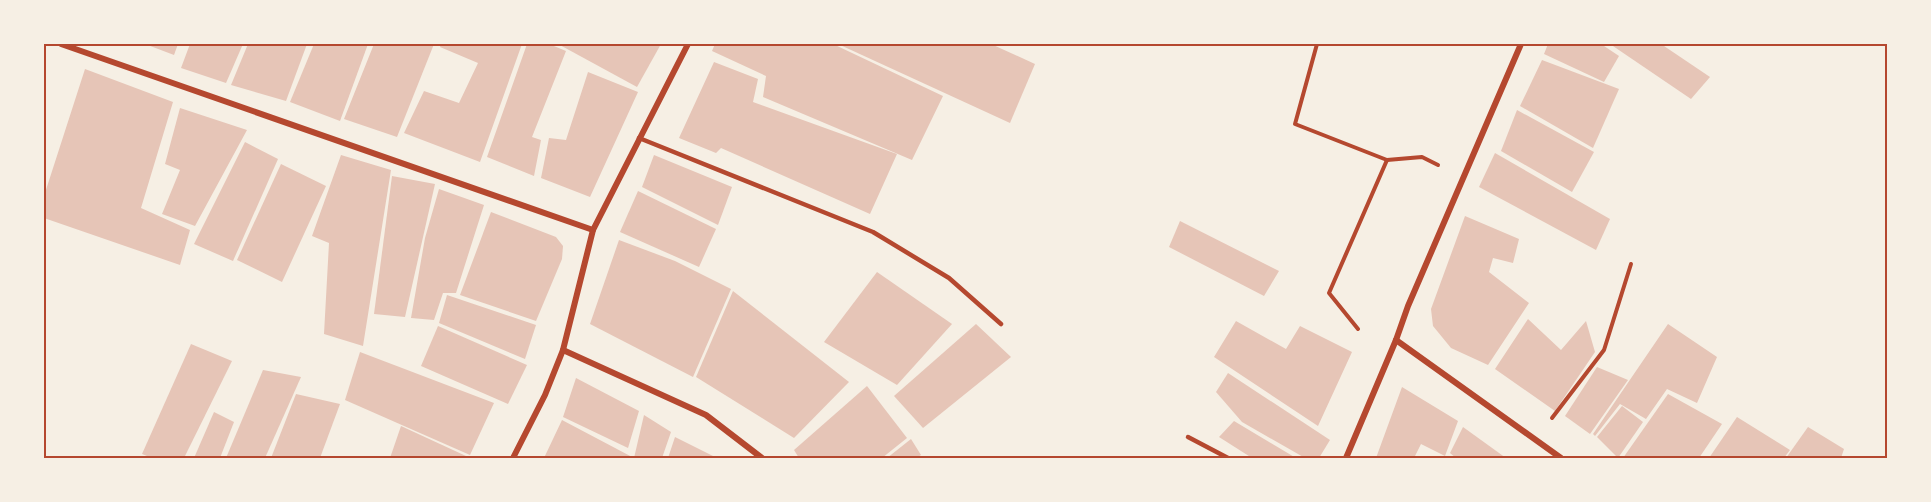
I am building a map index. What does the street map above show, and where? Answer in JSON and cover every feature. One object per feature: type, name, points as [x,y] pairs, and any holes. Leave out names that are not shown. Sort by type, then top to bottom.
[{"type":"street","points":[[61,44],[593,230]]},
{"type":"street","points":[[513,459],[563,350],[593,230],[688,44]]},
{"type":"street","points":[[1346,459],[1408,306],[1521,44]]},
{"type":"street","points":[[1396,340],[1561,459]]},
{"type":"street","points":[[563,350],[706,415],[762,459]]},
{"type":"lane","points":[[639,138],[873,232],[949,278],[1001,324]]},
{"type":"lane","points":[[1188,437],[1228,459]]},
{"type":"path","points":[[1317,44],[1295,124],[1387,159],[1422,156],[1438,165]]},
{"type":"path","points":[[1358,329],[1329,293],[1387,159]]},
{"type":"path","points":[[1536,440],[1604,350],[1631,264]]},
{"type":"building","points":[[145,44],[178,44],[174,55]]},
{"type":"building","points":[[190,44],[243,44],[226,83],[181,68]]},
{"type":"building","points":[[248,44],[307,44],[286,101],[231,85]]},
{"type":"building","points":[[314,44],[368,44],[340,121],[290,102]]},
{"type":"building","points":[[374,44],[434,44],[397,137],[344,119]]},
{"type":"building","points":[[441,44],[522,44],[480,162],[404,133],[424,91],[459,103],[478,63],[440,47]]},
{"type":"building","points":[[527,44],[549,44],[566,51],[532,137],[541,140],[534,176],[487,157]]},
{"type":"building","points":[[558,44],[661,44],[637,87]]},
{"type":"building","points":[[715,44],[833,44],[943,96],[912,160],[763,97],[766,76],[712,51]]},
{"type":"building","points":[[838,44],[991,44],[1035,64],[1010,123]]},
{"type":"building","points":[[1548,44],[1601,44],[1619,56],[1604,82],[1544,54]]},
{"type":"building","points":[[1610,44],[1661,44],[1710,77],[1691,99]]},
{"type":"building","points":[[1542,60],[1619,89],[1593,148],[1520,106]]},
{"type":"building","points":[[714,62],[758,79],[753,102],[897,154],[870,214],[721,148],[716,153],[679,138]]},
{"type":"building","points":[[85,69],[173,102],[141,208],[190,230],[180,265],[44,218],[44,196]]},
{"type":"building","points":[[588,72],[638,92],[590,197],[541,178],[549,138],[566,140]]},
{"type":"building","points":[[180,108],[247,130],[195,226],[162,214],[180,170],[165,164]]},
{"type":"building","points":[[1517,110],[1594,152],[1572,192],[1501,151]]},
{"type":"building","points":[[245,142],[278,159],[233,261],[194,244]]},
{"type":"building","points":[[1495,153],[1610,219],[1596,250],[1479,187]]},
{"type":"building","points":[[341,155],[391,170],[363,346],[324,334],[329,243],[312,236]]},
{"type":"building","points":[[654,155],[732,187],[718,225],[642,187]]},
{"type":"building","points":[[281,164],[326,186],[282,282],[237,260]]},
{"type":"building","points":[[392,176],[435,184],[405,317],[374,314]]},
{"type":"building","points":[[439,189],[484,205],[456,293],[443,293],[434,320],[411,318],[425,238]]},
{"type":"building","points":[[638,191],[716,229],[699,267],[620,232]]},
{"type":"building","points":[[491,212],[556,237],[563,246],[562,259],[536,321],[460,295]]},
{"type":"building","points":[[1465,216],[1519,239],[1513,263],[1493,258],[1489,272],[1529,303],[1488,365],[1451,348],[1433,326],[1431,309]]},
{"type":"building","points":[[1180,221],[1279,271],[1264,296],[1169,247]]},
{"type":"building","points":[[619,240],[675,261],[731,289],[693,377],[590,324]]},
{"type":"building","points":[[877,272],[952,324],[897,385],[824,342]]},
{"type":"building","points":[[733,291],[849,382],[794,438],[696,377]]},
{"type":"building","points":[[447,295],[536,325],[525,359],[439,323]]},
{"type":"building","points":[[1528,319],[1561,350],[1586,321],[1595,352],[1555,411],[1495,369]]},
{"type":"building","points":[[1236,321],[1286,349],[1300,326],[1352,352],[1318,426],[1214,357]]},
{"type":"building","points":[[976,324],[1011,357],[923,428],[894,396]]},
{"type":"building","points":[[1668,324],[1717,357],[1697,403],[1667,389],[1646,419],[1620,404],[1595,436],[1593,434]]},
{"type":"building","points":[[438,326],[527,365],[508,404],[421,366]]},
{"type":"building","points":[[191,344],[232,361],[184,458],[152,458],[142,454]]},
{"type":"building","points":[[360,352],[494,403],[470,455],[345,400]]},
{"type":"building","points":[[1597,367],[1628,380],[1590,434],[1565,416]]},
{"type":"building","points":[[263,370],[301,377],[265,458],[226,458]]},
{"type":"building","points":[[1228,373],[1330,440],[1319,458],[1305,458],[1242,422],[1216,392]]},
{"type":"building","points":[[576,378],[639,411],[628,448],[563,417]]},
{"type":"building","points":[[867,386],[907,438],[882,458],[799,458],[794,450]]},
{"type":"building","points":[[1402,387],[1458,421],[1445,456],[1421,444],[1414,458],[1376,458]]},
{"type":"building","points":[[296,394],[340,404],[320,458],[271,458]]},
{"type":"building","points":[[1668,394],[1722,424],[1699,458],[1623,458]]},
{"type":"building","points":[[1622,406],[1643,422],[1618,458],[1597,437]]},
{"type":"building","points":[[214,412],[234,422],[220,458],[194,458]]},
{"type":"building","points":[[644,415],[671,432],[662,458],[634,458]]},
{"type":"building","points":[[1737,417],[1790,450],[1784,458],[1709,458]]},
{"type":"building","points":[[562,420],[634,458],[544,458]]},
{"type":"building","points":[[1234,421],[1296,458],[1252,458],[1219,437]]},
{"type":"building","points":[[401,426],[466,456],[465,458],[390,458]]},
{"type":"building","points":[[1463,427],[1506,458],[1456,458],[1450,453]]},
{"type":"building","points":[[1808,427],[1844,449],[1841,458],[1786,458]]},
{"type":"building","points":[[675,437],[717,458],[668,458]]},
{"type":"building","points":[[911,439],[921,455],[916,458],[887,458]]}]
